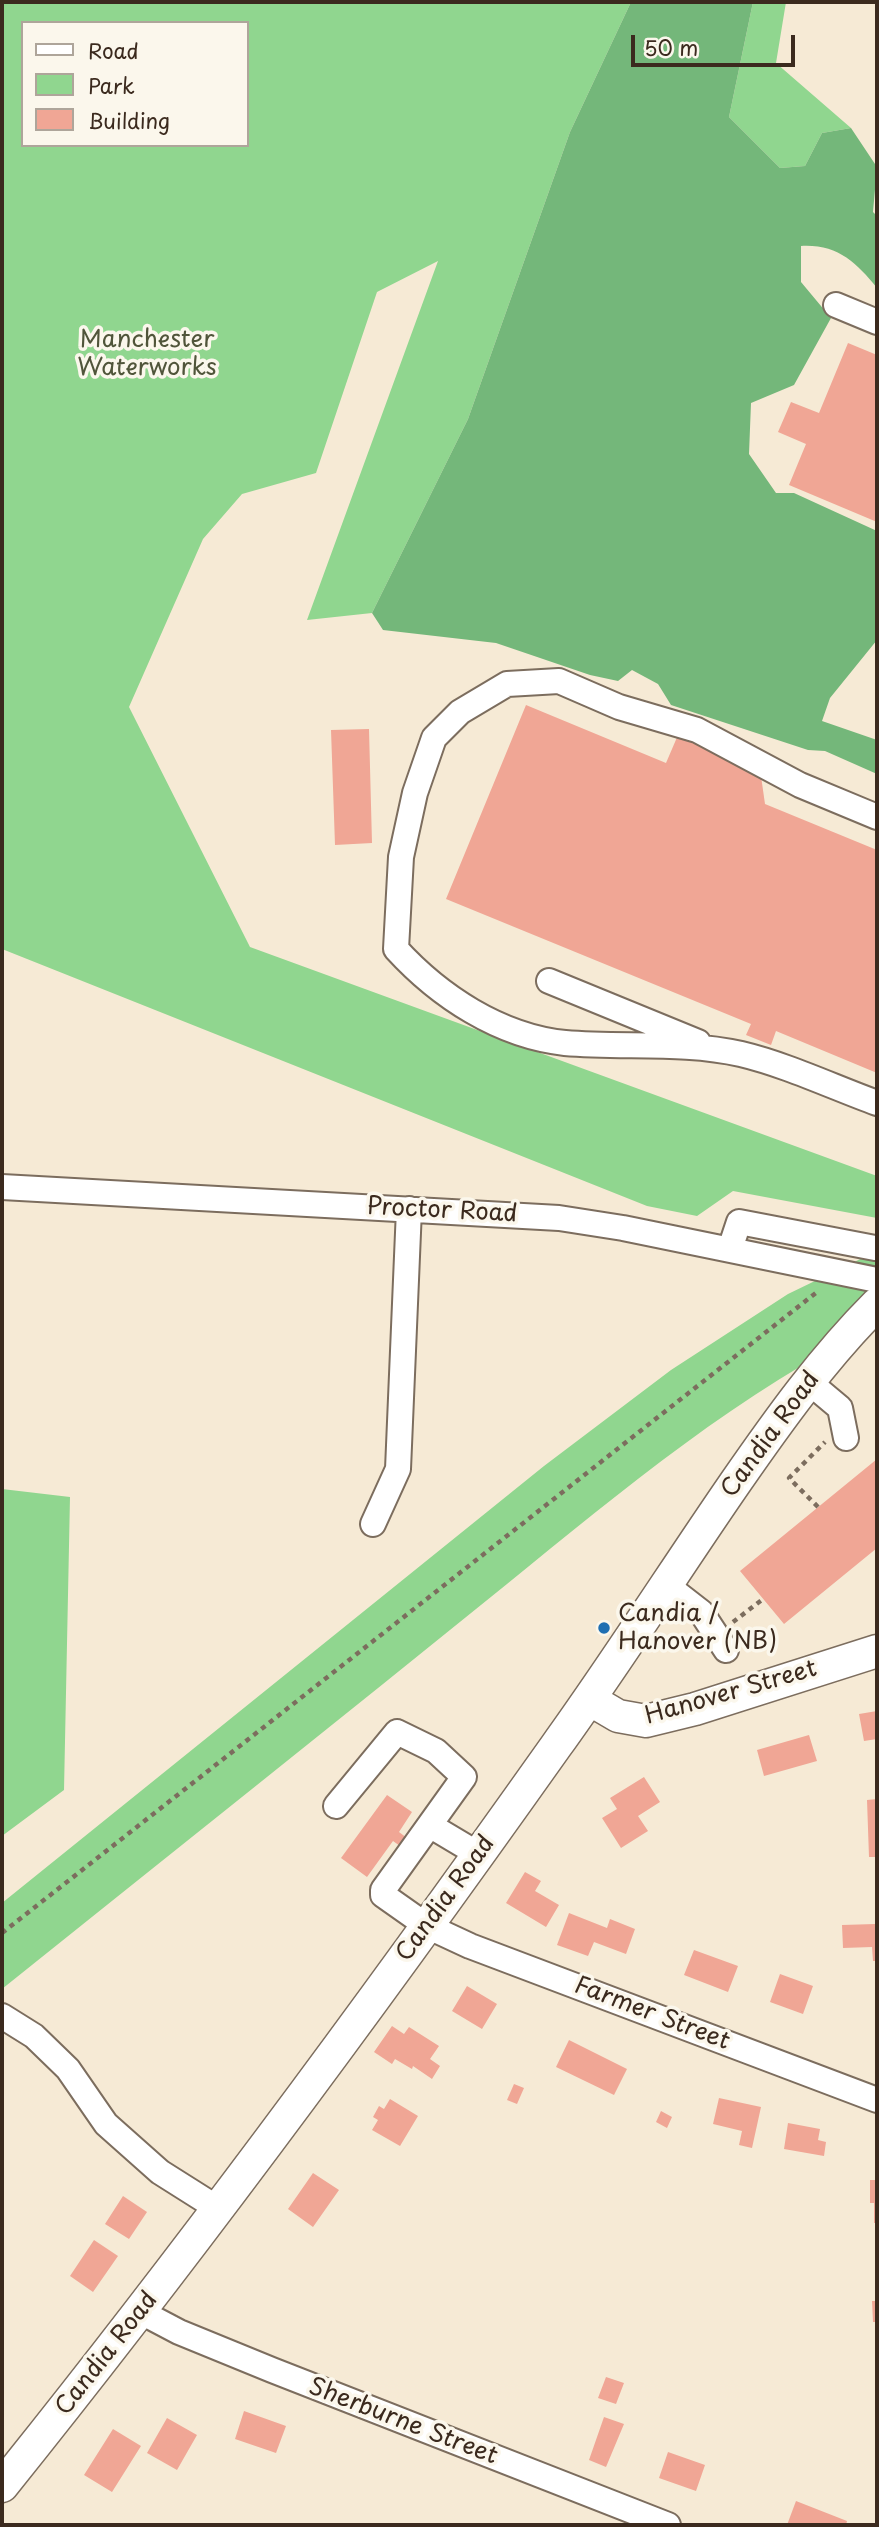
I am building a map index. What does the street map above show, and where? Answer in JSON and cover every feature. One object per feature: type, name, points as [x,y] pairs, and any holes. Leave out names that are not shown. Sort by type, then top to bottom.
[{"type":"main road","name":"Candia Road","points":[[2,2486],[141,2312],[427,1926],[589,1699],[664,1584],[809,1382],[873,1316]]},
{"type":"main road","name":"Hanover Street","points":[[589,1699],[618,1716],[646,1721],[695,1709],[877,1651]]},
{"type":"street","points":[[836,305],[877,322]]},
{"type":"street","points":[[877,817],[800,785],[697,730],[619,707],[559,681],[507,684],[460,712],[434,738],[415,793],[401,857],[396,949],[422,978],[467,1010],[523,1032],[564,1043],[627,1044],[741,1054],[877,1103]]},
{"type":"street","points":[[549,981],[723,1052]]},
{"type":"street","name":"Proctor Road","points":[[2,1187],[559,1218],[730,1250],[821,1279],[877,1280]]},
{"type":"street","points":[[373,1524],[398,1469],[409,1209]]},
{"type":"street","points":[[730,1250],[739,1222],[875,1248]]},
{"type":"street","points":[[821,1279],[829,1239]]},
{"type":"street","points":[[809,1382],[840,1408],[845,1431]]},
{"type":"street","points":[[664,1584],[701,1612],[721,1642]]},
{"type":"street","points":[[336,1806],[397,1732],[436,1751],[464,1777],[431,1826],[478,1854]]},
{"type":"street","name":"Farmer Street","points":[[431,1826],[383,1890],[383,1895],[427,1926],[877,2100]]},
{"type":"street","points":[[2,2016],[34,2036],[68,2069],[106,2124],[160,2172],[217,2208]]},
{"type":"street","name":"Sherburne Street","points":[[141,2312],[272,2370],[668,2525]]},
{"type":"path","points":[[2,1933],[821,1279]]},
{"type":"path","points":[[818,1507],[789,1478],[845,1431]]},
{"type":"path","points":[[721,1642],[763,1600]]},
{"type":"green space","name":"Manchester Waterworks","points":[[2,2],[631,2],[570,132],[468,419],[372,613],[307,620],[438,261],[377,292],[316,473],[242,494],[203,539],[129,707],[250,947],[877,1176],[877,1218],[733,1191],[697,1216],[647,1206],[2,949]]},
{"type":"green space","points":[[631,2],[753,2],[729,117],[780,168],[805,166],[822,133],[851,128],[877,167],[873,212],[877,216],[877,288],[845,256],[825,248],[801,246],[801,282],[831,318],[794,385],[751,403],[749,454],[776,493],[794,493],[877,531],[877,640],[830,698],[822,721],[877,740],[877,774],[825,751],[808,750],[671,705],[658,684],[632,670],[618,681],[590,675],[496,643],[383,630],[372,613],[468,419],[570,132]]},
{"type":"green space","points":[[753,2],[786,2],[776,63],[851,128],[822,133],[805,166],[780,168],[729,117]]},
{"type":"green space","points":[[877,1251],[877,1325],[778,1380],[640,1478],[2,1989],[2,1903],[544,1466],[671,1370],[788,1294]]},
{"type":"green space","points":[[2,1489],[70,1497],[64,1790],[2,1836]]},
{"type":"building","points":[[848,343],[877,355],[877,522],[789,485],[806,444],[778,432],[791,402],[819,413]]},
{"type":"building","points":[[526,705],[666,763],[678,735],[760,769],[765,804],[877,850],[877,1073],[776,1031],[771,1045],[746,1035],[751,1024],[446,899]]},
{"type":"building","points":[[369,729],[372,843],[335,845],[331,730]]},
{"type":"building","points":[[877,1459],[877,1548],[784,1624],[740,1571]]},
{"type":"building","points":[[877,1711],[877,1739],[864,1741],[859,1714]]},
{"type":"building","points":[[809,1735],[817,1761],[764,1776],[757,1750]]},
{"type":"building","points":[[644,1777],[660,1802],[638,1816],[648,1831],[621,1848],[602,1818],[617,1809],[610,1798]]},
{"type":"building","points":[[387,1795],[412,1812],[399,1832],[407,1838],[400,1846],[393,1841],[367,1877],[341,1858]]},
{"type":"building","points":[[877,1799],[877,1857],[869,1857],[867,1800]]},
{"type":"building","points":[[525,1872],[541,1881],[535,1891],[559,1905],[546,1927],[506,1903]]},
{"type":"building","points":[[569,1913],[607,1928],[610,1919],[635,1929],[626,1954],[594,1942],[588,1956],[557,1945]]},
{"type":"building","points":[[875,1924],[877,1961],[873,1961],[872,1947],[843,1948],[842,1925]]},
{"type":"building","points":[[694,1950],[738,1966],[728,1992],[684,1975]]},
{"type":"building","points":[[780,1974],[813,1986],[803,2014],[770,2002]]},
{"type":"building","points":[[467,1986],[497,2004],[482,2029],[452,2011]]},
{"type":"building","points":[[392,2026],[404,2034],[409,2027],[439,2046],[430,2059],[440,2066],[432,2079],[413,2066],[412,2069],[395,2059],[392,2064],[374,2052]]},
{"type":"building","points":[[569,2040],[627,2069],[614,2095],[556,2067]]},
{"type":"building","points":[[514,2084],[524,2088],[517,2104],[507,2100]]},
{"type":"building","points":[[719,2098],[761,2107],[752,2148],[739,2145],[742,2131],[713,2124]]},
{"type":"building","points":[[390,2099],[418,2116],[400,2146],[372,2130],[378,2120],[373,2117],[379,2106],[384,2109]]},
{"type":"building","points":[[661,2111],[672,2117],[667,2128],[656,2122]]},
{"type":"building","points":[[788,2123],[820,2129],[818,2140],[826,2142],[824,2156],[784,2149]]},
{"type":"building","points":[[313,2173],[339,2190],[313,2227],[288,2209]]},
{"type":"building","points":[[870,2180],[877,2180],[877,2223],[874,2223],[874,2203],[870,2203]]},
{"type":"building","points":[[123,2196],[147,2212],[129,2239],[105,2224]]},
{"type":"building","points":[[94,2240],[118,2256],[93,2292],[70,2276]]},
{"type":"building","points":[[872,2301],[877,2301],[877,2322],[873,2322]]},
{"type":"building","points":[[606,2377],[624,2383],[616,2404],[598,2398]]},
{"type":"building","points":[[244,2411],[286,2426],[276,2453],[235,2439]]},
{"type":"building","points":[[604,2417],[624,2424],[606,2467],[589,2460]]},
{"type":"building","points":[[167,2418],[197,2435],[177,2470],[147,2453]]},
{"type":"building","points":[[113,2429],[141,2446],[112,2492],[84,2475]]},
{"type":"building","points":[[668,2452],[705,2465],[696,2491],[659,2478]]},
{"type":"building","points":[[796,2501],[847,2521],[846,2525],[787,2525]]},
{"type":"place","name":"Candia / Hanover (NB)","points":[[604,1628]]}]
